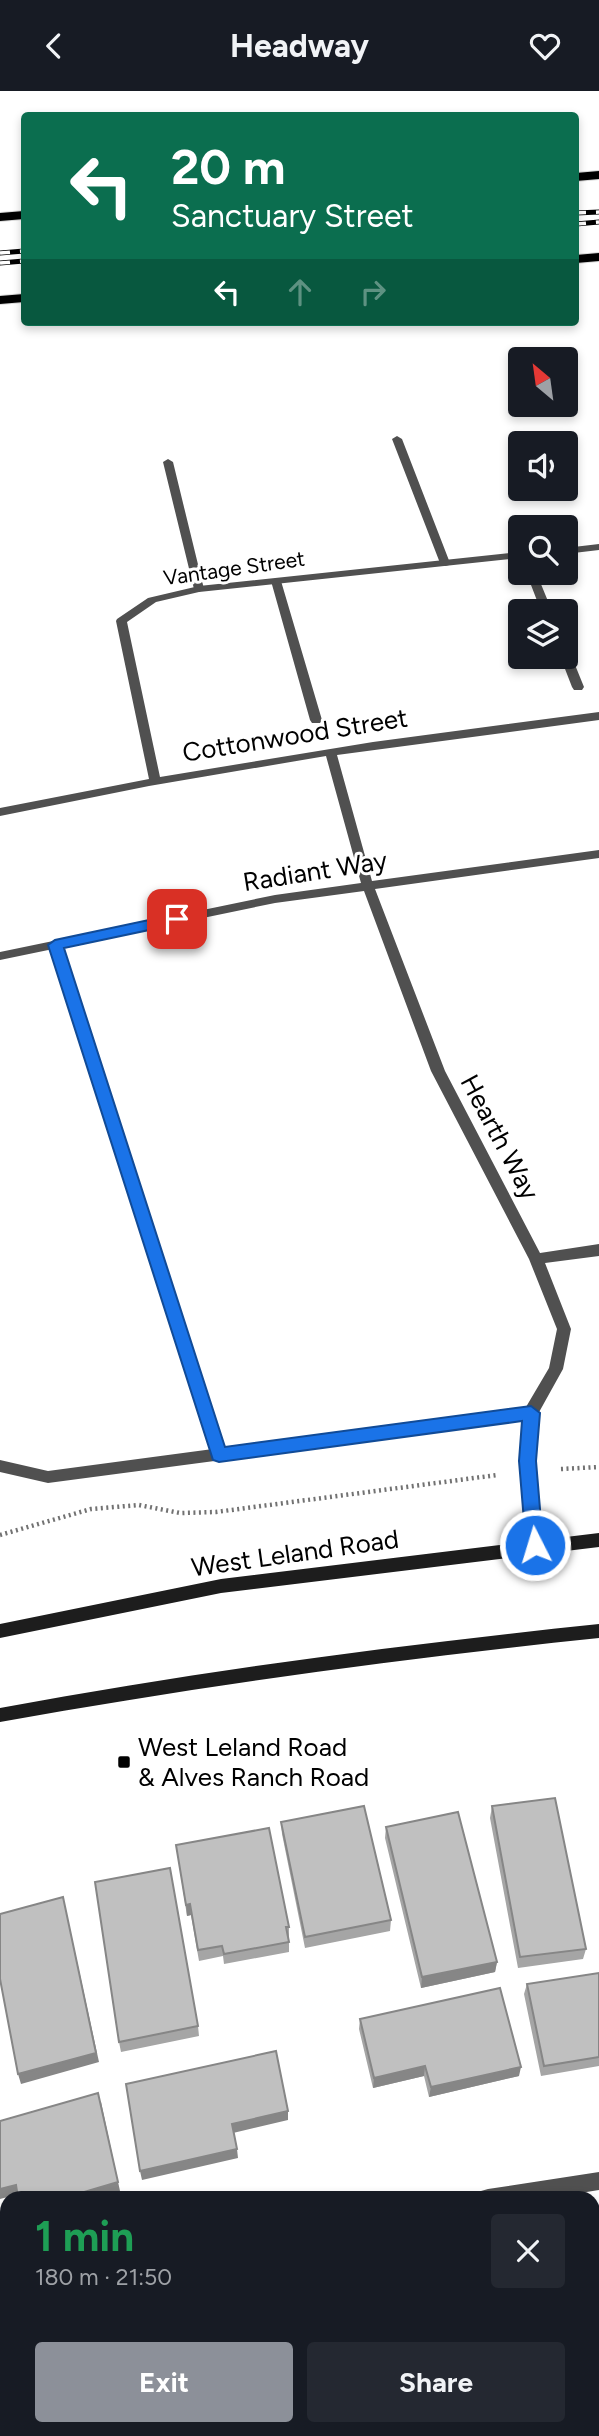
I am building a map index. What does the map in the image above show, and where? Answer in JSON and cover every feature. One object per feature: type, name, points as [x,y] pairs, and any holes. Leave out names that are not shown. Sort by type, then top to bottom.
[{"type":"highway","points":[[579,177],[599,175]]},
{"type":"highway","points":[[0,217],[21,215]]},
{"type":"highway","points":[[579,259],[599,257]]},
{"type":"highway","points":[[0,300],[21,298]]},
{"type":"main road","name":"West Leland Road","points":[[0,1631],[221,1586],[535,1545],[599,1540]]},
{"type":"main road","points":[[0,1715],[116,1693],[393,1652],[599,1631]]},
{"type":"street","points":[[397,439],[445,563]]},
{"type":"street","points":[[168,462],[198,589]]},
{"type":"street","points":[[578,549],[599,547]]},
{"type":"street","name":"Vantage Street","points":[[155,779],[121,621],[152,600],[198,589],[508,556]]},
{"type":"street","points":[[276,581],[316,720]]},
{"type":"street","points":[[571,669],[578,687]]},
{"type":"street","name":"Cottonwood Street","points":[[0,813],[155,779],[330,752],[599,716]]},
{"type":"street","name":"Hearth Way","points":[[330,752],[367,884],[438,1071],[536,1259],[564,1329],[556,1369],[531,1413],[528,1471],[535,1545]]},
{"type":"street","name":"Radiant Way","points":[[0,956],[275,899],[367,884],[599,854]]},
{"type":"street","points":[[55,945],[219,1455]]},
{"type":"street","points":[[536,1259],[599,1250]]},
{"type":"street","points":[[0,1466],[48,1477],[531,1413]]},
{"type":"street","points":[[534,2191],[599,2181]]},
{"type":"path","points":[[0,1535],[91,1509],[139,1506],[180,1513],[216,1512],[528,1471],[599,1467]]},
{"type":"building","points":[[555,1798],[586,1949],[520,1957],[492,1806]]},
{"type":"building","points":[[364,1806],[391,1920],[305,1937],[281,1822]]},
{"type":"building","points":[[458,1812],[497,1962],[422,1977],[386,1827]]},
{"type":"building","points":[[269,1828],[289,1927],[286,1927],[289,1942],[224,1954],[222,1946],[198,1950],[190,1904],[186,1905],[176,1845]]},
{"type":"building","points":[[170,1868],[198,2026],[119,2042],[95,1882]]},
{"type":"building","points":[[63,1897],[96,2053],[18,2074],[0,1979],[0,1914]]},
{"type":"building","points":[[599,1973],[599,2057],[544,2066],[527,1984]]},
{"type":"building","points":[[500,1988],[521,2067],[431,2087],[425,2066],[374,2078],[360,2019]]},
{"type":"building","points":[[276,2051],[288,2111],[232,2124],[237,2149],[140,2171],[126,2084]]},
{"type":"building","points":[[98,2093],[118,2182],[88,2191],[17,2191],[16,2185],[0,2189],[0,2121]]},
{"type":"railway","points":[[579,213],[599,212]]},
{"type":"railway","points":[[579,224],[599,222]]},
{"type":"railway","points":[[0,253],[21,251]]},
{"type":"railway","points":[[0,263],[21,261]]},
{"type":"place","name":"West Leland Road & Alves Ranch Road","points":[[124,1762]]},
{"type":"route","points":[[177,919],[55,945],[219,1455],[531,1413],[528,1461],[535,1545]]}]
